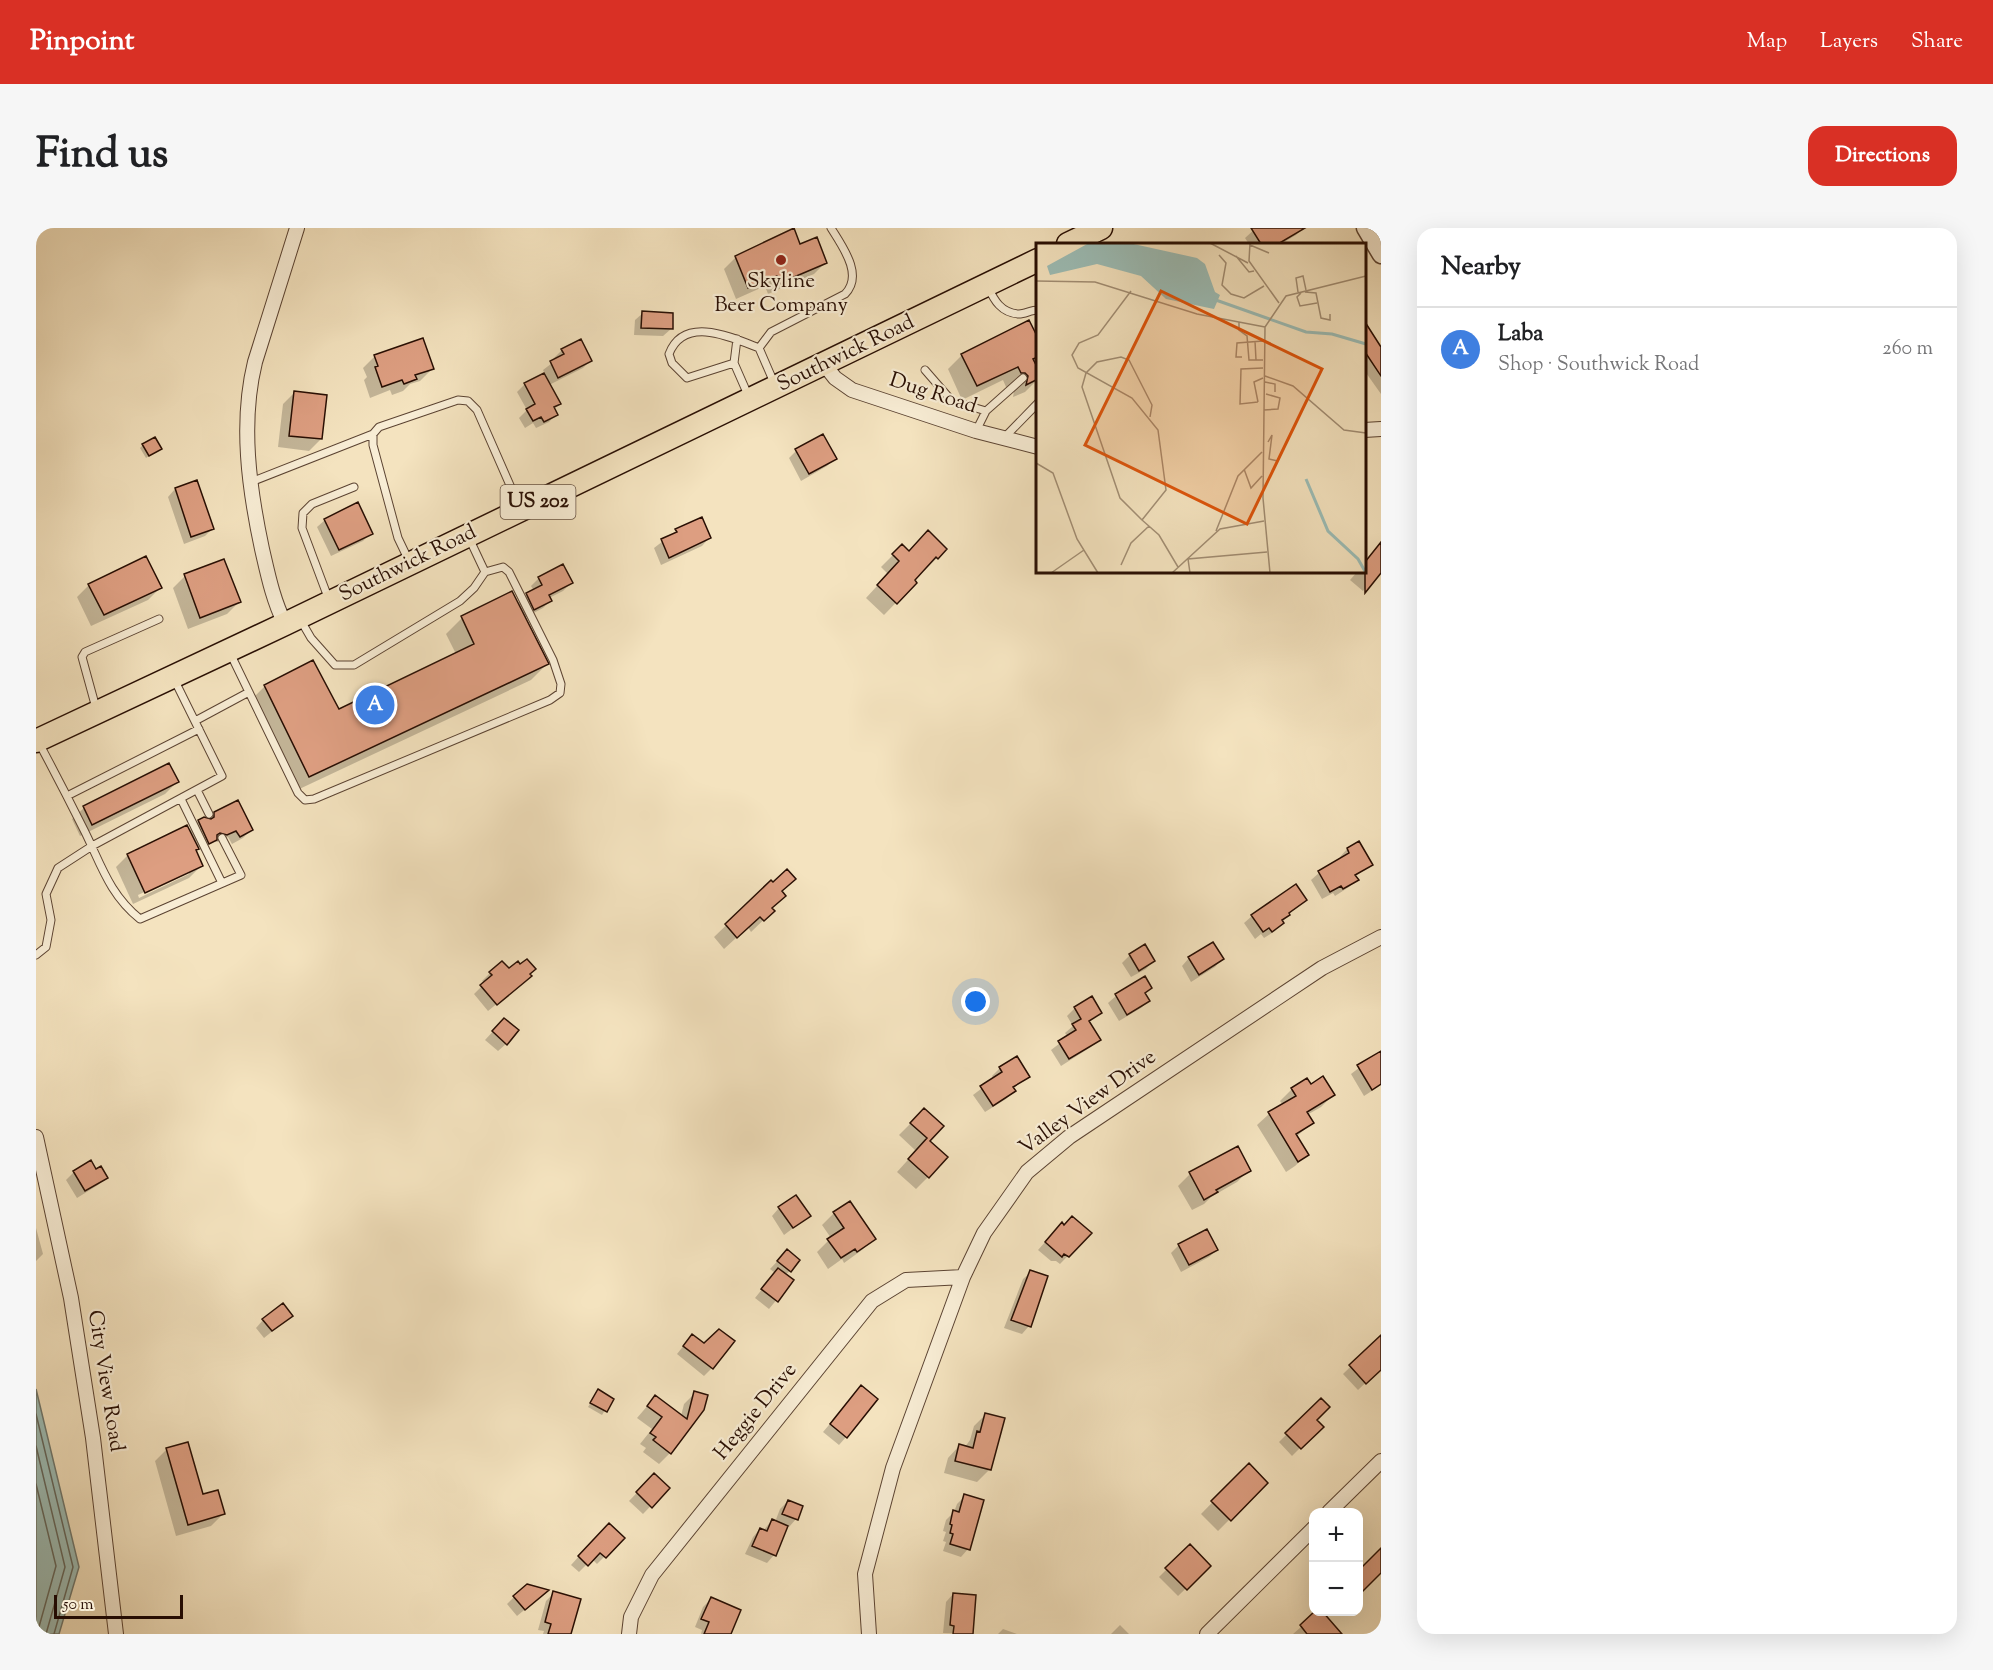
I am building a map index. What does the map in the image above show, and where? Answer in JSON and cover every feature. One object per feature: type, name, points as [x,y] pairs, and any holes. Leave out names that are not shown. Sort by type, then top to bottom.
[{"type":"highway","points":[[1070,243],[1101,228]]},
{"type":"highway","name":"Southwick Road","points":[[37,741],[468,536],[1036,261]]},
{"type":"street","points":[[292,620],[274,601],[259,536],[251,482],[247,422],[250,380],[297,228]]},
{"type":"street","points":[[1365,228],[1381,255]]},
{"type":"street","name":"Dug Road","points":[[824,364],[835,378],[852,390],[976,431],[1036,447]]},
{"type":"street","points":[[1366,430],[1381,429]]},
{"type":"street","name":"Valley View Drive","points":[[869,1634],[865,1574],[893,1468],[963,1277],[984,1233],[1027,1172],[1069,1137],[1322,968],[1381,937]]},
{"type":"street","name":"City View Road","points":[[36,1137],[71,1298],[93,1438],[116,1634]]},
{"type":"street","name":"Heggie Drive","points":[[629,1634],[631,1617],[652,1575],[872,1301],[906,1280],[963,1277]]},
{"type":"street","points":[[1333,1508],[1381,1461]]},
{"type":"street","points":[[1207,1634],[1309,1533]]},
{"type":"lane","points":[[759,348],[771,332],[845,294],[851,288],[853,275],[847,255],[831,228]]},
{"type":"lane","points":[[987,285],[995,301],[1006,310],[1020,314],[1036,310]]},
{"type":"lane","points":[[734,363],[687,378],[672,363],[669,354],[678,339],[699,330],[737,339],[759,348],[776,387]]},
{"type":"lane","points":[[737,339],[734,363],[751,400]]},
{"type":"lane","points":[[925,370],[952,401],[986,411]]},
{"type":"lane","points":[[976,431],[986,411],[1023,378]]},
{"type":"lane","points":[[251,482],[373,434],[379,427],[458,400],[468,401],[477,410],[522,510]]},
{"type":"lane","points":[[1003,439],[1036,405]]},
{"type":"lane","points":[[373,434],[373,445],[398,538],[410,563]]},
{"type":"lane","points":[[330,602],[302,528],[303,513],[312,504],[354,487]]},
{"type":"lane","points":[[468,536],[485,572]]},
{"type":"lane","points":[[229,650],[298,793],[305,800],[314,799],[550,700],[560,693],[561,684],[553,660],[509,572],[503,567],[485,572],[474,588],[460,600],[354,665],[335,665],[292,620]]},
{"type":"lane","points":[[98,713],[82,657],[85,652],[159,619]]},
{"type":"lane","points":[[36,955],[46,947],[51,920],[46,894],[58,868],[92,846],[222,776],[173,676]]},
{"type":"lane","points":[[195,721],[249,692]]},
{"type":"lane","points":[[67,796],[199,729]]},
{"type":"lane","points":[[37,741],[92,846],[105,879],[124,906],[140,919],[241,875],[222,838]]},
{"type":"lane","points":[[197,790],[209,814]]},
{"type":"lane","points":[[181,799],[222,883]]},
{"type":"water","points":[[36,1389],[79,1567],[59,1634],[36,1634]]},
{"type":"building","name":"Skyline Beer Company","points":[[794,228],[800,244],[817,237],[827,263],[780,283],[777,276],[748,288],[735,256]]},
{"type":"building","points":[[1251,228],[1305,228],[1280,243],[1260,243]]},
{"type":"building","points":[[642,311],[673,313],[673,329],[641,328]]},
{"type":"building","points":[[1029,320],[1036,334],[1036,358],[1033,359],[1036,365],[1036,380],[1026,385],[1028,376],[1021,373],[1018,367],[977,386],[961,354]]},
{"type":"building","points":[[1366,324],[1381,347],[1381,376],[1366,354]]},
{"type":"building","points":[[423,338],[434,369],[415,375],[417,379],[404,384],[402,380],[382,387],[375,367],[378,366],[374,355]]},
{"type":"building","points":[[581,339],[592,361],[558,378],[550,361],[564,354],[561,349]]},
{"type":"building","points":[[544,373],[561,404],[554,407],[558,415],[544,422],[541,417],[533,421],[526,409],[535,404],[524,383]]},
{"type":"building","points":[[294,391],[327,395],[322,439],[289,436]]},
{"type":"building","points":[[823,434],[837,459],[809,474],[795,449]]},
{"type":"building","points":[[155,437],[162,449],[149,456],[142,444]]},
{"type":"building","points":[[197,480],[214,529],[191,537],[175,488]]},
{"type":"building","points":[[358,502],[373,534],[339,550],[324,519]]},
{"type":"building","points":[[702,517],[711,538],[669,558],[661,539],[677,532],[675,529]]},
{"type":"building","points":[[928,530],[947,549],[938,559],[936,557],[915,580],[917,583],[897,604],[877,585],[899,561],[892,554],[902,544],[909,551]]},
{"type":"building","points":[[1381,542],[1381,573],[1365,593],[1365,573],[1366,561]]},
{"type":"building","points":[[146,556],[162,588],[104,615],[88,584]]},
{"type":"building","points":[[224,559],[241,602],[200,618],[184,574]]},
{"type":"building","points":[[563,564],[573,583],[549,595],[552,601],[534,610],[526,593],[542,585],[538,577]]},
{"type":"building","points":[[512,591],[549,664],[309,777],[264,685],[313,660],[339,709],[474,644],[461,616]]},
{"type":"building","points":[[169,763],[179,782],[92,825],[83,806]]},
{"type":"building","points":[[238,800],[253,830],[240,837],[236,831],[227,835],[220,833],[217,835],[217,840],[209,844],[198,820],[204,817],[211,819],[214,817],[214,812]]},
{"type":"building","points":[[187,825],[199,849],[196,850],[203,866],[145,893],[127,854]]},
{"type":"building","points":[[1359,841],[1373,865],[1355,875],[1359,880],[1343,889],[1341,886],[1330,892],[1318,871],[1349,853],[1347,848]]},
{"type":"building","points":[[787,869],[796,879],[782,891],[786,896],[772,908],[775,911],[764,921],[760,917],[737,938],[725,924],[771,880],[773,882]]},
{"type":"building","points":[[1296,884],[1307,900],[1289,913],[1290,915],[1282,920],[1284,923],[1272,932],[1269,928],[1263,932],[1251,915]]},
{"type":"building","points":[[1213,942],[1224,959],[1199,975],[1188,957]]},
{"type":"building","points":[[1145,944],[1155,961],[1139,971],[1129,954]]},
{"type":"building","points":[[527,959],[536,969],[530,974],[532,976],[497,1005],[480,985],[492,975],[489,972],[502,961],[509,968],[518,961],[520,964]]},
{"type":"building","points":[[1145,976],[1152,988],[1145,993],[1150,1001],[1127,1015],[1115,994]]},
{"type":"building","points":[[1092,996],[1102,1013],[1089,1021],[1101,1040],[1069,1059],[1058,1041],[1076,1030],[1072,1024],[1081,1019],[1074,1007]]},
{"type":"building","points":[[504,1018],[519,1030],[507,1045],[492,1031]]},
{"type":"building","points":[[1381,1051],[1381,1084],[1372,1090],[1357,1065]]},
{"type":"building","points":[[1017,1056],[1030,1077],[1013,1087],[1016,1091],[993,1106],[980,1086],[1002,1072],[999,1067]]},
{"type":"building","points":[[1323,1076],[1335,1095],[1307,1112],[1314,1123],[1296,1134],[1309,1155],[1298,1162],[1268,1112],[1296,1096],[1291,1088],[1307,1078],[1311,1084]]},
{"type":"building","points":[[924,1108],[944,1126],[930,1141],[948,1157],[929,1178],[908,1159],[927,1138],[910,1123]]},
{"type":"building","points":[[1238,1146],[1251,1171],[1216,1190],[1218,1192],[1204,1200],[1189,1172]]},
{"type":"building","points":[[91,1160],[96,1169],[101,1166],[108,1178],[85,1191],[73,1171]]},
{"type":"building","points":[[796,1195],[811,1216],[793,1228],[778,1207]]},
{"type":"building","points":[[850,1201],[876,1239],[857,1252],[855,1249],[841,1258],[827,1239],[844,1228],[833,1212]]},
{"type":"building","points":[[1072,1216],[1092,1233],[1069,1257],[1064,1254],[1062,1257],[1045,1242],[1062,1222],[1064,1225]]},
{"type":"building","points":[[1207,1229],[1218,1250],[1189,1265],[1178,1244]]},
{"type":"building","points":[[787,1249],[800,1260],[791,1272],[777,1261]]},
{"type":"building","points":[[778,1268],[794,1280],[778,1302],[761,1289]]},
{"type":"building","points":[[1030,1270],[1048,1276],[1031,1327],[1011,1320]]},
{"type":"building","points":[[283,1303],[293,1316],[272,1331],[262,1319]]},
{"type":"building","points":[[719,1329],[735,1341],[713,1369],[683,1346],[692,1334],[704,1343]]},
{"type":"building","points":[[1381,1335],[1381,1370],[1366,1384],[1349,1365]]},
{"type":"building","points":[[861,1385],[878,1399],[847,1438],[830,1424]]},
{"type":"building","points":[[598,1389],[614,1399],[607,1412],[590,1403]]},
{"type":"building","points":[[694,1391],[708,1395],[704,1410],[671,1454],[653,1440],[656,1437],[650,1433],[662,1417],[647,1406],[655,1395],[687,1419]]},
{"type":"building","points":[[1321,1398],[1330,1407],[1317,1420],[1324,1427],[1301,1449],[1285,1433]]},
{"type":"building","points":[[985,1413],[1005,1418],[991,1470],[955,1461],[959,1444],[973,1448]]},
{"type":"building","points":[[188,1442],[203,1494],[218,1490],[225,1514],[188,1525],[166,1448]]},
{"type":"building","points":[[1249,1463],[1268,1483],[1231,1521],[1211,1501]]},
{"type":"building","points":[[654,1473],[670,1488],[652,1508],[636,1492]]},
{"type":"building","points":[[964,1494],[984,1500],[970,1550],[950,1544],[953,1534],[950,1533],[952,1525],[950,1524],[953,1510],[959,1512]]},
{"type":"building","points":[[788,1500],[803,1506],[798,1520],[782,1514]]},
{"type":"building","points":[[772,1519],[788,1526],[776,1556],[752,1546],[760,1528],[767,1531]]},
{"type":"building","points":[[609,1523],[625,1538],[606,1558],[600,1553],[588,1566],[578,1556]]},
{"type":"building","points":[[1190,1544],[1211,1566],[1187,1590],[1165,1568]]},
{"type":"building","points":[[1381,1548],[1381,1573],[1363,1591],[1363,1566]]},
{"type":"building","points":[[527,1584],[549,1590],[525,1610],[513,1596]]},
{"type":"building","points":[[553,1591],[581,1599],[571,1634],[548,1634],[551,1624],[545,1622]]},
{"type":"building","points":[[953,1593],[976,1595],[973,1634],[953,1634],[954,1626],[950,1625]]},
{"type":"building","points":[[711,1597],[741,1610],[731,1634],[704,1634],[709,1622],[701,1619]]},
{"type":"building","points":[[1310,1616],[1326,1616],[1342,1634],[1307,1634],[1300,1625]]},
{"type":"place","name":"Skyline Beer Company","points":[[781,260]]},
{"type":"place","name":"Laba","points":[[375,705]]}]
